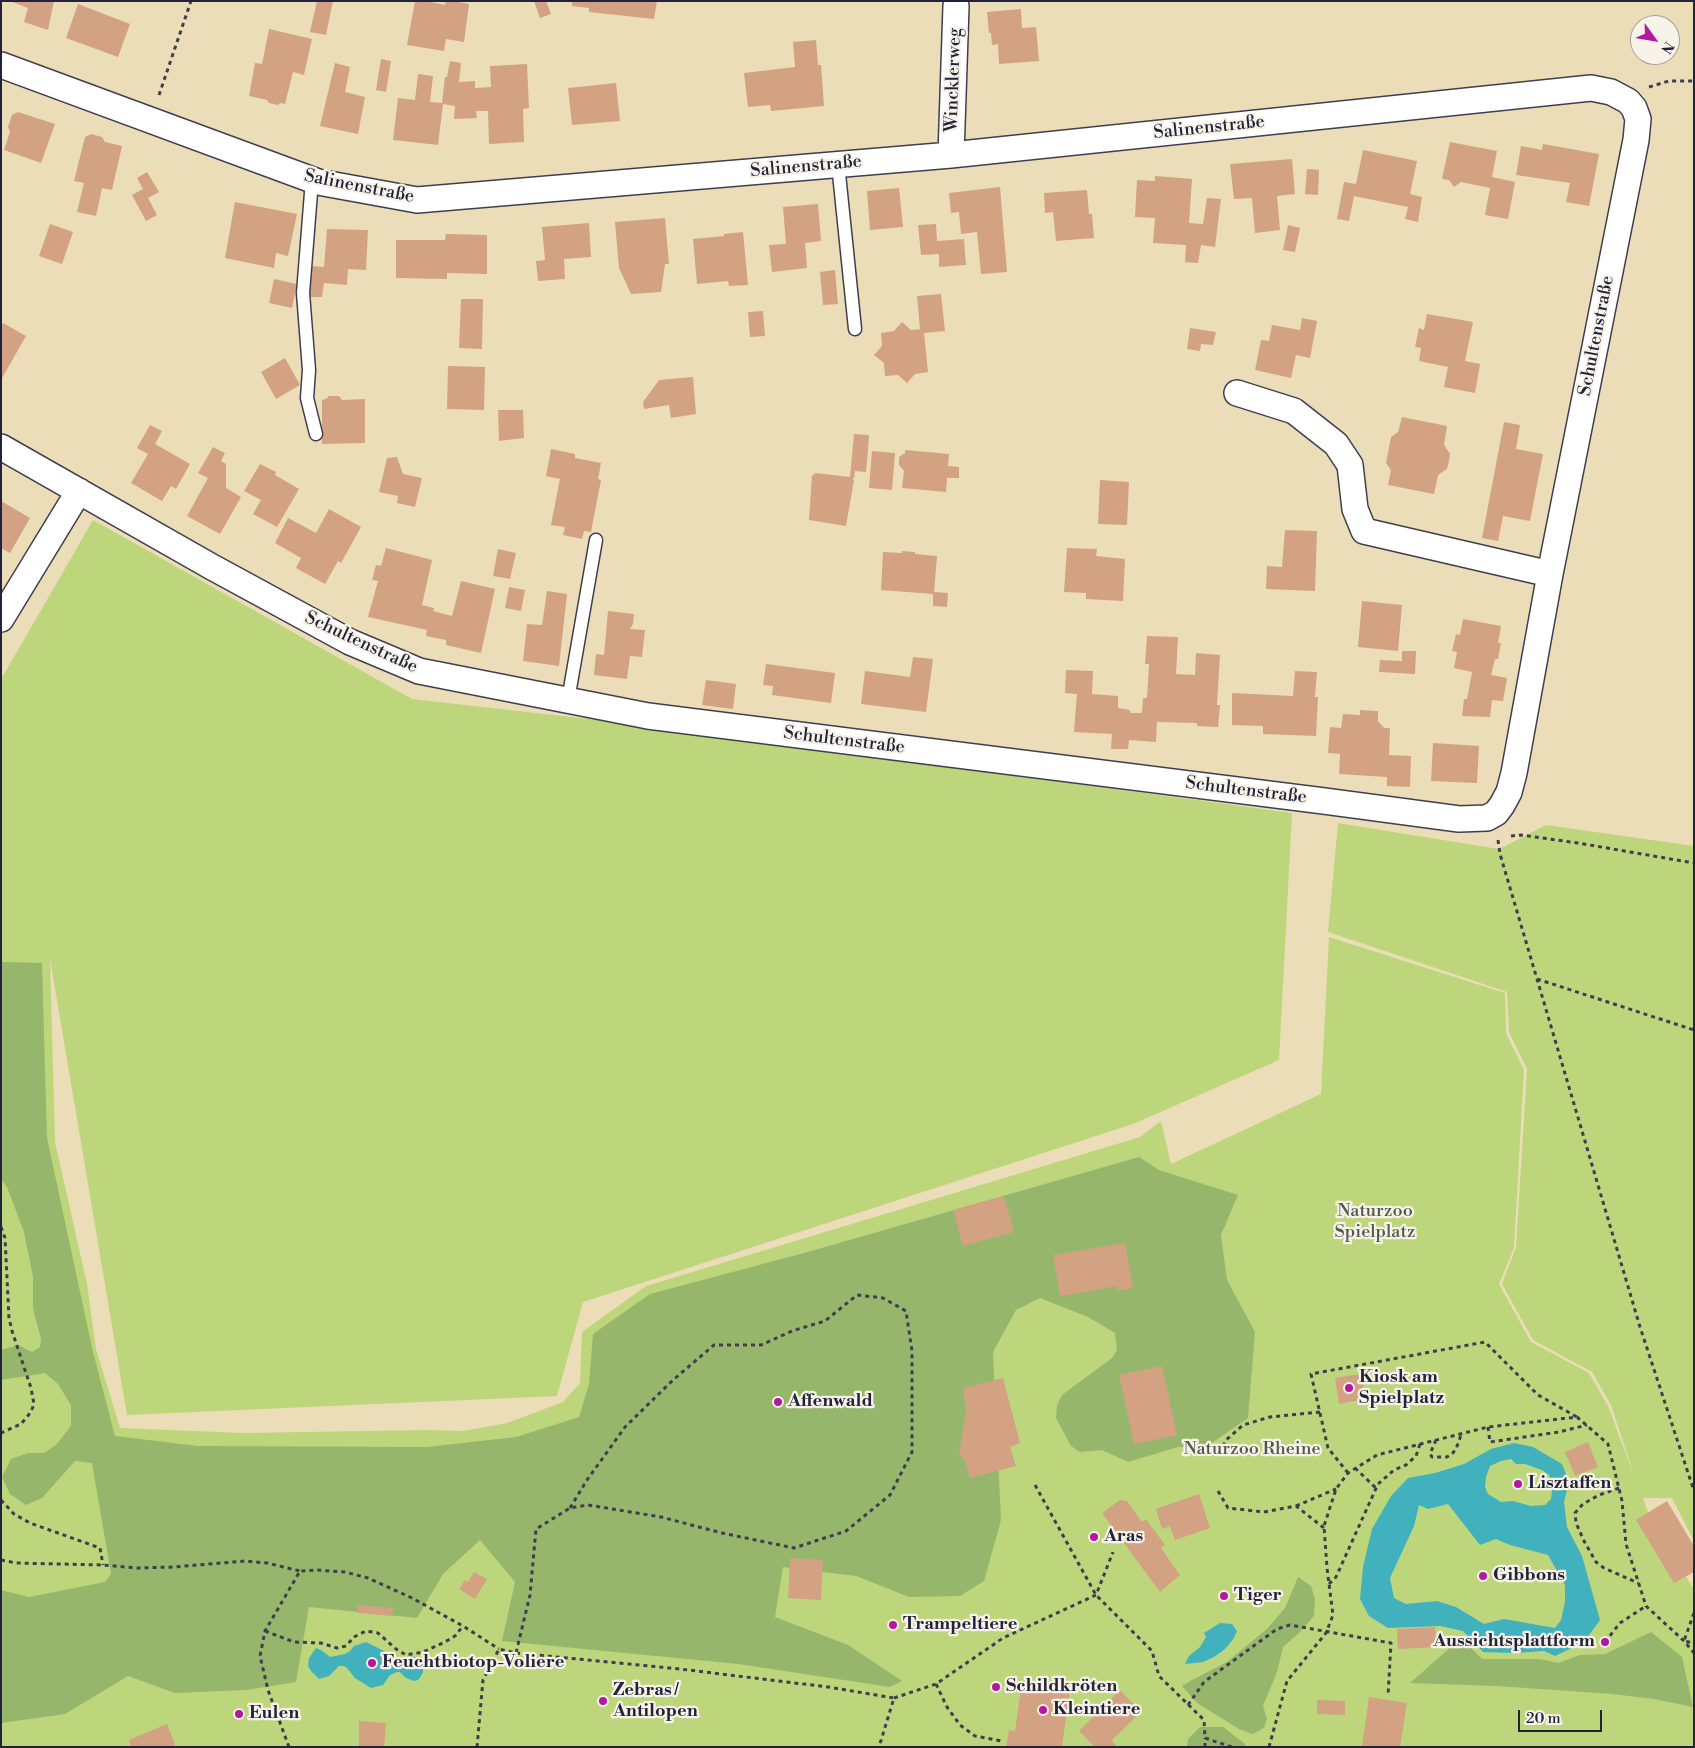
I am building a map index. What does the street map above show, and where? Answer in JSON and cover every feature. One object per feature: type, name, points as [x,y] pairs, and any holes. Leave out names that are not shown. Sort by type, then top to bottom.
[{"type":"street","name":"Wincklerweg","points":[[951,155],[956,6]]},
{"type":"street","name":"Salinenstraße","points":[[1,65],[312,180],[417,200],[951,155],[1591,88],[1611,92],[1628,101]]},
{"type":"street","name":"Schultenstraße","points":[[1,448],[350,642],[420,671],[648,716],[1459,819],[1487,818],[1497,825],[1502,805],[1509,792],[1514,774],[1550,574],[1636,140],[1638,119],[1634,108],[1628,101]]},
{"type":"street","points":[[1237,393],[1294,411],[1336,444],[1350,465],[1355,509],[1364,531],[1550,574]]},
{"type":"street","points":[[1,619],[80,491]]},
{"type":"lane","points":[[838,164],[855,329]]},
{"type":"lane","points":[[312,180],[303,294],[309,370],[307,398],[316,434]]},
{"type":"lane","points":[[568,700],[596,540]]},
{"type":"path","points":[[150,120],[191,1]]},
{"type":"path","points":[[1628,101],[1653,85],[1669,81],[1694,81]]},
{"type":"path","points":[[1694,863],[1521,835],[1497,825],[1500,854],[1640,1327],[1694,1491]]},
{"type":"path","points":[[1537,979],[1694,1030]]},
{"type":"path","points":[[1,1227],[4,1238],[9,1318],[31,1388],[34,1404],[31,1412],[21,1424],[1,1434]]},
{"type":"path","points":[[516,1653],[530,1595],[536,1529],[570,1508],[588,1505],[662,1517],[722,1533],[794,1548],[846,1531],[890,1495],[912,1452],[912,1351],[906,1311],[883,1298],[857,1295],[825,1321],[792,1331],[760,1345],[714,1345],[625,1427],[587,1480],[570,1508]]},
{"type":"path","points":[[1348,1473],[1328,1448],[1311,1374],[1485,1342],[1538,1395],[1577,1417],[1608,1444],[1622,1501],[1626,1544],[1646,1606],[1684,1641],[1694,1653]]},
{"type":"path","points":[[1220,1454],[1225,1441],[1243,1425],[1270,1418],[1320,1412]]},
{"type":"path","points":[[1269,1747],[1288,1681],[1326,1633],[1333,1614],[1324,1528],[1336,1489],[1348,1473],[1377,1455],[1421,1443],[1488,1427],[1577,1417]]},
{"type":"path","points":[[1488,1427],[1490,1442],[1559,1432],[1587,1425]]},
{"type":"path","points":[[1436,1440],[1430,1454],[1432,1457],[1446,1457],[1456,1449],[1461,1434]]},
{"type":"path","points":[[1329,1584],[1336,1577],[1376,1488],[1385,1476],[1416,1456],[1421,1443]]},
{"type":"path","points":[[1354,1468],[1376,1488]]},
{"type":"path","points":[[1036,1485],[1096,1595],[1152,1651],[1159,1676],[1204,1720],[1205,1747]]},
{"type":"path","points":[[1619,1488],[1599,1495],[1583,1504],[1575,1513],[1576,1523],[1584,1542],[1596,1562],[1604,1568],[1638,1584]]},
{"type":"path","points":[[1218,1491],[1228,1508],[1264,1512],[1296,1506],[1336,1489]]},
{"type":"path","points":[[1,1500],[14,1514],[30,1523],[100,1548],[103,1565]]},
{"type":"path","points":[[1296,1506],[1324,1528]]},
{"type":"path","points":[[1,1560],[16,1563],[103,1565],[137,1568],[245,1561],[267,1563],[300,1571],[345,1572],[368,1578],[412,1598],[463,1626],[499,1649],[516,1653],[690,1670],[828,1687],[894,1698],[936,1684],[1003,1638],[1096,1595],[1112,1552]]},
{"type":"path","points":[[289,1747],[268,1690],[260,1656],[265,1631],[300,1571]]},
{"type":"path","points":[[1604,1642],[1620,1623],[1646,1606]]},
{"type":"path","points":[[1684,1641],[1694,1613]]},
{"type":"path","points":[[1188,1705],[1204,1682],[1277,1629],[1290,1625],[1326,1633],[1391,1643],[1388,1696]]},
{"type":"path","points":[[265,1631],[294,1642],[321,1643],[336,1648],[346,1646],[354,1638],[366,1631],[378,1633],[406,1655],[423,1652],[445,1642],[455,1636],[463,1626]]},
{"type":"path","points":[[1684,1641],[1694,1643]]},
{"type":"path","points":[[477,1747],[483,1680],[499,1649]]},
{"type":"path","points":[[936,1684],[947,1707],[960,1725],[975,1736],[1002,1741]]},
{"type":"path","points":[[879,1747],[894,1698]]},
{"type":"path","points":[[1205,1738],[1232,1747]]},
{"type":"green space","points":[[93,520],[412,699],[651,726],[1292,813],[1279,1060],[1133,1124],[583,1302],[557,1396],[127,1415],[50,959],[55,1142],[87,1284],[96,1349],[120,1428],[243,1433],[463,1431],[507,1423],[563,1402],[580,1383],[582,1332],[646,1286],[1140,1137],[1161,1121],[1171,1164],[1321,1094],[1329,937],[1505,993],[1506,1033],[1524,1070],[1514,1248],[1499,1284],[1531,1342],[1589,1373],[1608,1406],[1634,1475],[1611,1405],[1592,1372],[1533,1340],[1502,1284],[1516,1247],[1527,1069],[1509,1032],[1507,992],[1328,932],[1338,823],[1499,849],[1546,825],[1694,846],[1694,1541],[1672,1498],[1643,1498],[1647,1510],[1694,1590],[1694,1747],[1,1747],[1,676],[3,676]]},
{"type":"green space","points":[[1,962],[42,963],[47,1138],[93,1352],[115,1436],[198,1446],[427,1447],[516,1437],[579,1417],[589,1384],[593,1334],[650,1294],[804,1253],[1139,1157],[1159,1170],[1238,1195],[1221,1235],[1227,1280],[1255,1332],[1248,1418],[1206,1447],[1178,1447],[1128,1462],[1102,1450],[1080,1452],[1071,1446],[1056,1418],[1057,1405],[1062,1395],[1112,1358],[1117,1350],[1115,1333],[1088,1317],[1040,1298],[1016,1310],[993,1352],[1001,1520],[984,1581],[960,1596],[909,1597],[856,1576],[783,1567],[775,1617],[848,1645],[902,1681],[890,1687],[738,1664],[502,1641],[515,1582],[480,1540],[443,1574],[417,1618],[309,1607],[296,1682],[247,1690],[175,1693],[128,1676],[65,1714],[1,1723],[1,1590],[29,1597],[105,1582],[111,1574],[92,1463],[75,1461],[42,1498],[26,1505],[10,1494],[2,1477],[11,1459],[28,1453],[44,1453],[56,1445],[71,1426],[71,1405],[58,1384],[45,1373],[1,1380],[1,1350],[18,1345],[32,1352],[40,1347],[41,1339],[33,1309],[33,1277],[24,1232],[7,1187],[1,1179]]},
{"type":"green space","points":[[1298,1577],[1311,1586],[1315,1599],[1314,1616],[1283,1647],[1277,1672],[1263,1706],[1267,1719],[1264,1728],[1253,1734],[1239,1729],[1197,1703],[1182,1686],[1227,1662],[1267,1629],[1285,1608]]},
{"type":"green space","points":[[1651,1632],[1682,1657],[1693,1707],[1654,1699],[1612,1694],[1497,1686],[1410,1683],[1461,1638],[1482,1659],[1540,1659],[1558,1663],[1580,1655],[1605,1654]]},
{"type":"green space","points":[[1200,1727],[1223,1727],[1247,1747],[1187,1747],[1188,1739]]},
{"type":"water","points":[[1514,1443],[1533,1447],[1562,1464],[1569,1482],[1564,1502],[1567,1527],[1582,1556],[1600,1620],[1589,1635],[1574,1647],[1555,1656],[1544,1651],[1514,1653],[1483,1652],[1463,1631],[1440,1626],[1388,1628],[1369,1616],[1360,1599],[1363,1567],[1372,1529],[1391,1496],[1408,1478],[1435,1473],[1464,1464],[1491,1449]],"holes":[[[1511,1459],[1516,1464],[1525,1464],[1542,1470],[1549,1475],[1552,1491],[1551,1499],[1545,1505],[1531,1506],[1513,1501],[1501,1502],[1488,1494],[1485,1487],[1490,1466]],[[1448,1504],[1480,1545],[1496,1539],[1510,1545],[1548,1555],[1565,1585],[1565,1602],[1561,1620],[1555,1628],[1504,1619],[1484,1624],[1456,1607],[1437,1601],[1406,1604],[1394,1598],[1390,1578],[1414,1526],[1419,1505],[1428,1509]]]},
{"type":"water","points":[[1220,1623],[1232,1624],[1237,1631],[1225,1649],[1203,1662],[1185,1664],[1189,1656],[1200,1647],[1206,1637],[1204,1633]]},
{"type":"water","points":[[366,1642],[384,1651],[394,1663],[399,1664],[411,1656],[419,1658],[423,1661],[421,1676],[418,1680],[414,1681],[397,1672],[390,1675],[383,1685],[371,1688],[355,1678],[344,1666],[339,1666],[329,1676],[319,1679],[308,1666],[309,1658],[316,1648],[330,1657],[345,1654],[354,1646]]},
{"type":"building","points":[[10,1],[54,1],[48,30],[24,22],[28,8]]},
{"type":"building","points":[[317,1],[333,1],[326,35],[310,32]]},
{"type":"building","points":[[415,1],[445,5],[446,1],[469,4],[464,42],[446,39],[444,51],[407,45]]},
{"type":"building","points":[[534,1],[546,1],[551,14],[540,18]]},
{"type":"building","points":[[572,1],[657,1],[654,19],[589,12],[589,8],[572,6]]},
{"type":"building","points":[[78,4],[130,24],[118,57],[66,38]]},
{"type":"building","points":[[1021,9],[1022,28],[1036,27],[1039,61],[999,64],[998,44],[992,45],[987,12]]},
{"type":"building","points":[[269,29],[312,39],[304,75],[293,72],[285,104],[269,103],[267,100],[249,96],[255,63],[262,64]]},
{"type":"building","points":[[816,40],[818,65],[821,65],[824,106],[771,111],[770,105],[748,107],[744,73],[795,67],[793,42]]},
{"type":"building","points":[[381,59],[391,61],[386,92],[376,90]]},
{"type":"building","points":[[450,61],[461,63],[459,82],[475,81],[475,88],[491,87],[490,66],[527,64],[529,108],[523,109],[524,142],[489,144],[488,111],[476,111],[477,118],[454,119],[455,106],[443,104],[438,145],[393,140],[398,98],[415,100],[418,74],[433,76],[430,102],[442,103],[445,77],[447,77]]},
{"type":"building","points":[[335,63],[350,67],[345,92],[365,97],[358,134],[320,126]]},
{"type":"building","points":[[616,83],[620,121],[572,125],[568,88]]},
{"type":"building","points":[[18,112],[55,124],[41,163],[4,150],[10,132],[8,127],[12,115]]},
{"type":"building","points":[[91,134],[102,137],[105,142],[122,146],[112,190],[102,188],[96,216],[77,212],[84,183],[74,181],[85,137]]},
{"type":"building","points":[[1450,142],[1497,151],[1492,177],[1515,182],[1508,219],[1485,215],[1490,188],[1461,182],[1454,187],[1449,180],[1442,179]]},
{"type":"building","points":[[1543,144],[1599,154],[1589,206],[1566,202],[1570,183],[1516,175],[1521,146],[1542,150]]},
{"type":"building","points":[[1363,150],[1417,161],[1410,194],[1422,197],[1418,222],[1405,219],[1408,207],[1354,196],[1349,221],[1337,219],[1344,182],[1356,184]]},
{"type":"building","points":[[1292,159],[1295,194],[1277,196],[1280,230],[1255,233],[1252,198],[1234,199],[1230,164]]},
{"type":"building","points":[[1307,169],[1319,170],[1318,195],[1305,194]]},
{"type":"building","points":[[147,172],[159,192],[148,198],[157,215],[146,221],[132,195],[143,189],[137,178]]},
{"type":"building","points":[[1155,176],[1192,179],[1189,223],[1203,224],[1207,198],[1221,199],[1215,247],[1201,245],[1198,263],[1185,262],[1186,245],[1153,243],[1155,218],[1135,217],[1137,180],[1155,181]]},
{"type":"building","points":[[1000,187],[1007,272],[981,274],[977,232],[961,234],[959,212],[951,213],[949,193]]},
{"type":"building","points":[[899,188],[903,227],[870,230],[867,191]]},
{"type":"building","points":[[1087,190],[1094,238],[1056,241],[1053,212],[1045,213],[1044,193]]},
{"type":"building","points":[[235,202],[297,214],[288,256],[276,253],[274,268],[225,258]]},
{"type":"building","points":[[818,204],[821,241],[805,243],[807,268],[772,272],[769,245],[786,244],[783,207]]},
{"type":"building","points":[[665,218],[669,264],[665,264],[661,292],[631,294],[619,268],[615,222]]},
{"type":"building","points":[[589,223],[591,257],[564,259],[565,279],[538,281],[536,261],[545,260],[542,227]]},
{"type":"building","points":[[50,224],[73,232],[62,264],[39,256]]},
{"type":"building","points":[[936,224],[937,241],[964,239],[966,265],[939,267],[939,254],[921,255],[918,225]]},
{"type":"building","points":[[1288,225],[1300,228],[1295,252],[1283,250]]},
{"type":"building","points":[[327,229],[368,230],[366,270],[348,269],[347,285],[324,283],[322,297],[310,297],[311,266],[324,267]]},
{"type":"building","points":[[743,232],[748,285],[729,286],[728,281],[697,284],[693,239]]},
{"type":"building","points":[[446,234],[487,235],[487,274],[447,273],[447,279],[396,278],[396,240],[445,240]]},
{"type":"building","points":[[835,270],[838,304],[823,305],[820,272]]},
{"type":"building","points":[[274,279],[297,284],[292,308],[269,303]]},
{"type":"building","points":[[941,294],[945,331],[924,333],[928,372],[915,374],[907,383],[898,375],[885,376],[884,363],[874,355],[882,346],[881,333],[894,331],[902,322],[911,330],[920,329],[917,296]]},
{"type":"building","points":[[461,299],[483,299],[482,349],[459,348]]},
{"type":"building","points":[[763,311],[765,336],[750,337],[748,312]]},
{"type":"building","points":[[1427,314],[1473,322],[1465,361],[1480,364],[1475,393],[1444,387],[1448,367],[1419,361],[1421,348],[1415,347],[1419,328],[1424,330]]},
{"type":"building","points":[[1302,318],[1317,321],[1310,358],[1296,355],[1291,378],[1255,370],[1261,340],[1269,341],[1272,325],[1300,330]]},
{"type":"building","points":[[3,323],[26,336],[1,380],[1,327]]},
{"type":"building","points":[[1190,328],[1216,332],[1213,345],[1201,344],[1200,351],[1187,349]]},
{"type":"building","points":[[285,358],[300,385],[276,399],[261,372]]},
{"type":"building","points":[[448,366],[485,367],[484,410],[447,409]]},
{"type":"building","points":[[693,377],[696,414],[671,418],[669,405],[644,409],[643,402],[659,380]]},
{"type":"building","points":[[329,396],[339,396],[342,400],[365,399],[365,443],[322,444],[322,400]]},
{"type":"building","points":[[498,410],[523,410],[524,438],[499,441]]},
{"type":"building","points":[[1402,417],[1447,426],[1444,445],[1450,454],[1449,461],[1447,469],[1438,475],[1434,494],[1388,485],[1391,470],[1386,463],[1391,437],[1398,432]]},
{"type":"building","points":[[1504,422],[1520,425],[1516,449],[1543,454],[1530,521],[1503,516],[1498,541],[1482,538]]},
{"type":"building","points":[[150,425],[162,431],[155,444],[190,464],[176,489],[171,486],[162,501],[131,483],[148,454],[137,448]]},
{"type":"building","points":[[854,434],[869,435],[868,450],[866,472],[855,471],[854,478],[852,478],[854,480],[846,526],[809,520],[812,475],[815,473],[850,477]]},
{"type":"building","points":[[213,447],[225,453],[221,461],[226,464],[226,488],[241,497],[220,534],[187,516],[208,478],[198,473]]},
{"type":"building","points":[[551,449],[575,454],[575,458],[601,463],[598,479],[601,480],[591,532],[584,531],[582,539],[563,535],[565,527],[551,525],[560,479],[546,476]]},
{"type":"building","points":[[905,450],[949,454],[948,466],[959,467],[959,478],[947,478],[946,492],[902,488],[904,471],[899,465],[899,457],[905,453]]},
{"type":"building","points":[[872,451],[895,453],[892,490],[869,488]]},
{"type":"building","points":[[397,457],[403,474],[422,478],[415,507],[397,503],[398,496],[379,492],[387,458]]},
{"type":"building","points":[[260,464],[276,472],[275,475],[299,489],[277,527],[253,514],[261,500],[244,491]]},
{"type":"building","points":[[1100,480],[1129,482],[1127,525],[1098,524]]},
{"type":"building","points":[[1,501],[30,518],[10,553],[1,548]]},
{"type":"building","points":[[329,509],[361,527],[341,563],[338,561],[325,584],[296,568],[301,558],[275,543],[288,518],[316,533]]},
{"type":"building","points":[[1285,530],[1317,531],[1315,591],[1266,589],[1267,566],[1282,567]]},
{"type":"building","points":[[386,548],[432,560],[422,605],[434,608],[433,611],[452,616],[461,581],[495,589],[481,653],[446,645],[446,640],[426,636],[427,630],[368,617],[378,581],[372,580],[376,565],[381,566]]},
{"type":"building","points":[[1067,548],[1097,549],[1096,556],[1125,559],[1123,601],[1086,599],[1086,593],[1064,592]]},
{"type":"building","points":[[498,549],[516,553],[510,579],[493,576]]},
{"type":"building","points":[[902,551],[937,556],[934,592],[948,593],[947,607],[933,606],[933,594],[881,590],[883,552],[902,553]]},
{"type":"building","points":[[509,587],[525,590],[521,611],[505,608]]},
{"type":"building","points":[[547,591],[567,594],[559,666],[523,661],[527,624],[542,625]]},
{"type":"building","points":[[1362,601],[1402,605],[1398,651],[1358,647]]},
{"type":"building","points":[[608,611],[634,614],[633,624],[630,629],[645,630],[642,657],[630,656],[627,679],[594,675],[596,654],[604,655]]},
{"type":"building","points":[[1463,619],[1501,626],[1498,643],[1501,643],[1498,659],[1495,659],[1491,675],[1507,678],[1503,701],[1492,700],[1490,717],[1462,716],[1464,699],[1467,699],[1472,672],[1454,668],[1457,652],[1452,651],[1456,634],[1460,635]]},
{"type":"building","points":[[1147,636],[1178,637],[1176,674],[1195,675],[1196,653],[1220,655],[1217,705],[1220,705],[1218,727],[1197,726],[1197,723],[1157,722],[1156,742],[1129,740],[1128,749],[1111,749],[1112,734],[1074,732],[1077,694],[1065,693],[1066,670],[1093,671],[1092,694],[1118,696],[1118,708],[1130,710],[1130,713],[1142,713],[1143,698],[1147,698],[1149,664],[1145,664]]},
{"type":"building","points":[[1402,651],[1416,651],[1415,674],[1379,672],[1380,660],[1402,661]]},
{"type":"building","points":[[913,657],[933,659],[926,712],[861,704],[865,671],[910,677]]},
{"type":"building","points":[[766,664],[835,673],[831,703],[772,695],[773,686],[763,685]]},
{"type":"building","points":[[1295,671],[1317,672],[1315,697],[1318,697],[1316,736],[1263,734],[1263,726],[1232,725],[1232,693],[1293,696]]},
{"type":"building","points":[[706,680],[736,684],[733,709],[702,705]]},
{"type":"building","points":[[1360,710],[1378,711],[1378,721],[1384,728],[1390,728],[1389,755],[1411,756],[1410,787],[1387,786],[1387,777],[1339,774],[1340,754],[1328,753],[1330,727],[1341,728],[1343,714],[1360,715]]},
{"type":"building","points":[[1433,743],[1479,746],[1477,783],[1431,781]]},
{"type":"building","points":[[1004,1196],[1014,1232],[963,1246],[953,1210]]},
{"type":"building","points":[[1125,1243],[1133,1288],[1118,1291],[1117,1286],[1060,1296],[1053,1255]]},
{"type":"building","points":[[1162,1366],[1177,1435],[1134,1444],[1119,1375]]},
{"type":"building","points":[[1361,1374],[1366,1399],[1339,1404],[1335,1378]]},
{"type":"building","points":[[1003,1378],[1020,1443],[1010,1447],[1016,1466],[970,1478],[965,1460],[959,1455],[966,1410],[963,1388]]},
{"type":"building","points":[[1588,1442],[1598,1467],[1575,1476],[1565,1452]]},
{"type":"building","points":[[1199,1494],[1210,1528],[1175,1540],[1170,1526],[1162,1529],[1156,1509]]},
{"type":"building","points":[[1120,1500],[1127,1501],[1142,1522],[1146,1519],[1165,1545],[1161,1548],[1180,1575],[1160,1592],[1102,1513]]},
{"type":"building","points":[[1667,1501],[1694,1546],[1694,1572],[1674,1583],[1636,1520]]},
{"type":"building","points":[[790,1558],[823,1560],[821,1600],[788,1598]]},
{"type":"building","points":[[474,1572],[487,1579],[475,1599],[459,1589],[465,1580],[468,1582]]},
{"type":"building","points":[[358,1605],[393,1608],[392,1616],[358,1613]]},
{"type":"building","points":[[1435,1627],[1436,1647],[1398,1649],[1397,1629]]},
{"type":"building","name":"Kleintiere","points":[[1022,1682],[1070,1689],[1062,1747],[1006,1747],[1009,1730],[1015,1731]]},
{"type":"building","points":[[1120,1690],[1141,1712],[1112,1740],[1117,1747],[1091,1747],[1093,1745],[1079,1731]]},
{"type":"building","points":[[1369,1697],[1407,1703],[1400,1747],[1362,1747]]},
{"type":"building","points":[[1317,1700],[1345,1701],[1345,1715],[1317,1714]]},
{"type":"building","points":[[359,1721],[386,1723],[384,1747],[359,1747]]},
{"type":"building","points":[[167,1724],[176,1747],[131,1747],[129,1740]]},
{"type":"place","name":"Kiosk am Spielplatz","points":[[1349,1388]]},
{"type":"place","name":"Affenwald","points":[[778,1402]]},
{"type":"place","name":"Lisztaffen","points":[[1518,1484]]},
{"type":"place","name":"Aras","points":[[1094,1537]]},
{"type":"place","name":"Gibbons","points":[[1483,1576]]},
{"type":"place","name":"Tiger","points":[[1224,1596]]},
{"type":"place","name":"Trampeltiere","points":[[893,1625]]},
{"type":"place","name":"Aussichtsplattform","points":[[1605,1642]]},
{"type":"place","name":"Feuchtbiotop-Voliere","points":[[372,1663]]},
{"type":"place","name":"Schildkröten","points":[[996,1687]]},
{"type":"place","name":"Zebras / Antilopen","points":[[603,1701]]},
{"type":"place","name":"Kleintiere","points":[[1043,1710]]},
{"type":"place","name":"Eulen","points":[[239,1714]]},
{"type":"park label","name":"Naturzoo Spielplatz","points":[[1375,1222]]},
{"type":"park label","name":"Naturzoo Rheine","points":[[1252,1450]]}]
